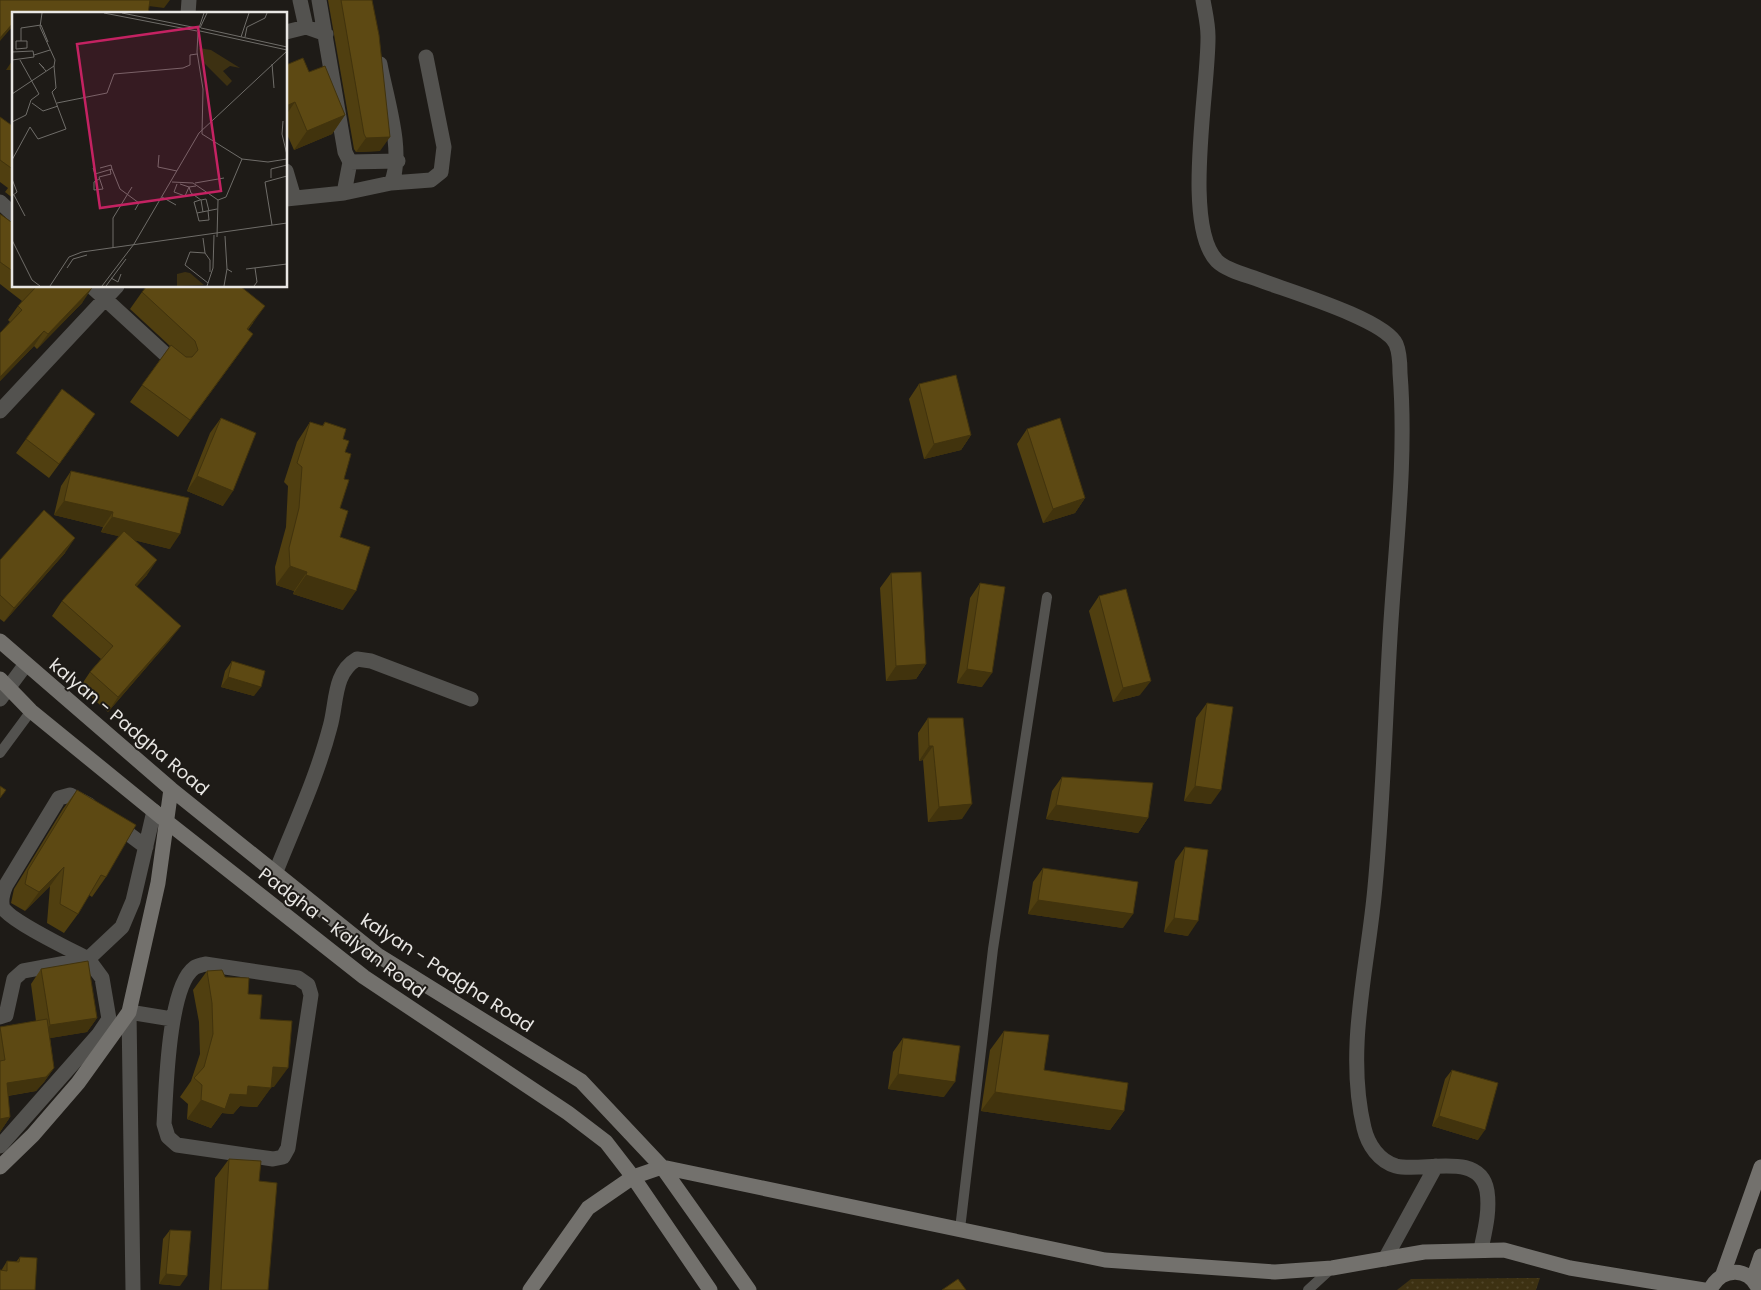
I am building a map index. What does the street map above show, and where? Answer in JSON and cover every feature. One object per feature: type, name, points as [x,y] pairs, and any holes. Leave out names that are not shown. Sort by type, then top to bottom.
[{"type":"main road","name":"kalyan - Padgha Road","points":[[0,641],[171,789],[379,956],[581,1081],[662,1167],[749,1290]]},
{"type":"main road","name":"Padgha - Kalyan Road","points":[[3,688],[160,816],[364,977],[568,1114],[606,1142],[633,1177],[710,1290]]},
{"type":"main road","points":[[0,1167],[33,1135],[78,1083],[129,1012],[158,883],[160,816],[171,789]]},
{"type":"main road","points":[[364,977],[379,956]]},
{"type":"main road","points":[[530,1290],[588,1208],[633,1177],[662,1167],[1105,1260],[1275,1272],[1332,1268],[1424,1252],[1481,1249],[1504,1250],[1570,1268],[1704,1290]]},
{"type":"main road","points":[[1724,1274],[1761,1167]]},
{"type":"main road","points":[[1710,1290],[1717,1278],[1724,1274],[1739,1272],[1756,1284],[1761,1256]]},
{"type":"street","points":[[300,0],[306,27]]},
{"type":"street","points":[[318,0],[326,34],[345,152],[350,162],[344,193]]},
{"type":"street","points":[[1203,0],[1208,36],[1200,136],[1200,212],[1205,238],[1217,261],[1237,272],[1361,318],[1382,329],[1395,342],[1400,371],[1402,501],[1390,636],[1382,813],[1371,937],[1357,1031],[1356,1072],[1365,1131],[1374,1152],[1396,1166],[1463,1166],[1477,1174],[1486,1187],[1488,1214],[1481,1249]]},
{"type":"street","points":[[288,32],[306,27],[326,34]]},
{"type":"street","points":[[377,46],[397,144],[397,171],[391,183]]},
{"type":"street","points":[[288,185],[290,199],[344,193],[391,183],[431,180],[441,172],[444,147],[426,57]]},
{"type":"street","points":[[350,162],[398,161]]},
{"type":"street","points":[[0,202],[12,213]]},
{"type":"street","points":[[93,288],[177,365]]},
{"type":"street","points":[[0,411],[115,288]]},
{"type":"street","points":[[275,874],[330,727],[340,676],[347,664],[357,659],[371,661],[471,698]]},
{"type":"street","points":[[3,688],[26,664]]},
{"type":"street","points":[[0,1146],[99,1034],[109,1020],[102,978],[88,959],[14,917],[3,907],[1,898],[6,885],[59,798],[70,795],[82,800],[146,846]]},
{"type":"street","points":[[0,1017],[6,1015],[14,979],[24,972],[88,959],[122,927],[133,901],[146,846],[160,816]]},
{"type":"street","points":[[205,964],[298,978],[308,985],[311,994],[288,1148],[283,1158],[273,1159],[176,1145],[168,1137],[164,1124],[172,1019],[186,981],[194,968],[205,964]]},
{"type":"street","points":[[133,1290],[129,1012],[172,1019]]},
{"type":"street","points":[[1385,1259],[1436,1166]]},
{"type":"lane","points":[[960,1229],[993,949],[1047,597]]},
{"type":"lane","points":[[0,753],[31,711]]},
{"type":"lane","points":[[1308,1290],[1332,1268]]},
{"type":"shaded area","points":[[1540,1278],[1536,1290],[1397,1290],[1411,1279]]},
{"type":"building","points":[[0,0],[150,0],[148,12],[12,12],[12,24],[0,38]]},
{"type":"building","points":[[341,0],[372,0],[379,35],[390,137],[366,138],[364,134]]},
{"type":"building","points":[[303,58],[309,72],[325,66],[345,115],[307,131],[295,102],[288,105],[288,64]]},
{"type":"building","points":[[0,117],[12,126],[12,169],[0,160]]},
{"type":"building","points":[[0,214],[12,223],[12,271],[0,262]]},
{"type":"building","points":[[35,288],[92,288],[48,334],[44,331],[0,377],[0,333],[22,310],[18,306]]},
{"type":"building","points":[[145,288],[242,288],[265,306],[247,329],[253,334],[190,420],[142,385],[171,345],[186,357],[192,357],[198,350],[195,341],[142,292]]},
{"type":"building","points":[[956,375],[971,435],[934,444],[919,384]]},
{"type":"building","points":[[62,389],[95,414],[59,464],[26,439]]},
{"type":"building","points":[[221,418],[256,433],[233,491],[197,476]]},
{"type":"building","points":[[1060,418],[1085,498],[1053,509],[1027,429]]},
{"type":"building","points":[[310,422],[323,426],[325,422],[346,429],[343,439],[349,441],[345,452],[351,454],[344,479],[349,480],[340,508],[348,511],[340,537],[370,547],[356,591],[306,575],[307,572],[290,566],[289,548],[299,508],[302,467],[297,463]]},
{"type":"building","points":[[71,471],[189,498],[180,534],[112,517],[113,512],[64,501]]},
{"type":"building","points":[[44,510],[75,538],[14,608],[0,595],[0,560]]},
{"type":"building","points":[[124,531],[157,560],[135,585],[181,626],[118,697],[90,672],[113,646],[62,601]]},
{"type":"building","points":[[921,572],[926,664],[896,666],[891,573]]},
{"type":"building","points":[[980,583],[1005,587],[992,673],[967,669]]},
{"type":"building","points":[[1126,589],[1151,681],[1123,688],[1099,596]]},
{"type":"building","points":[[232,661],[265,671],[261,687],[228,677]]},
{"type":"building","points":[[1207,703],[1233,707],[1221,790],[1195,786]]},
{"type":"building","points":[[928,718],[963,718],[972,804],[939,807],[933,746],[929,746]]},
{"type":"building","points":[[1062,777],[1153,783],[1148,818],[1056,805]]},
{"type":"building","points":[[0,786],[6,790],[0,798]]},
{"type":"building","points":[[77,790],[136,825],[106,877],[101,875],[78,914],[60,904],[64,867],[39,892],[25,884],[28,870]]},
{"type":"building","points":[[1185,847],[1208,850],[1198,921],[1174,918]]},
{"type":"building","points":[[1043,868],[1138,882],[1133,914],[1038,900]]},
{"type":"building","points":[[88,961],[97,1018],[50,1025],[41,969]]},
{"type":"building","points":[[222,970],[225,977],[249,978],[248,994],[262,995],[260,1019],[292,1021],[288,1068],[273,1067],[271,1088],[248,1086],[247,1095],[230,1094],[225,1109],[201,1100],[202,1085],[194,1078],[204,1067],[213,1034],[212,1003],[207,971]]},
{"type":"building","points":[[47,1019],[54,1068],[46,1077],[7,1083],[10,1117],[0,1119],[0,1061],[5,1060],[0,1027]]},
{"type":"building","points":[[1004,1031],[1049,1035],[1044,1070],[1128,1083],[1124,1111],[995,1092]]},
{"type":"building","points":[[903,1038],[960,1046],[955,1082],[898,1074]]},
{"type":"building","points":[[1452,1070],[1498,1083],[1485,1130],[1439,1116]]},
{"type":"building","points":[[229,1159],[261,1161],[259,1181],[277,1183],[268,1290],[221,1290]]},
{"type":"building","points":[[170,1230],[191,1231],[187,1276],[166,1274]]},
{"type":"building","points":[[20,1257],[37,1258],[35,1290],[0,1290],[0,1270],[7,1271],[7,1261],[19,1262]]},
{"type":"building","points":[[958,1279],[966,1290],[942,1290]]}]
